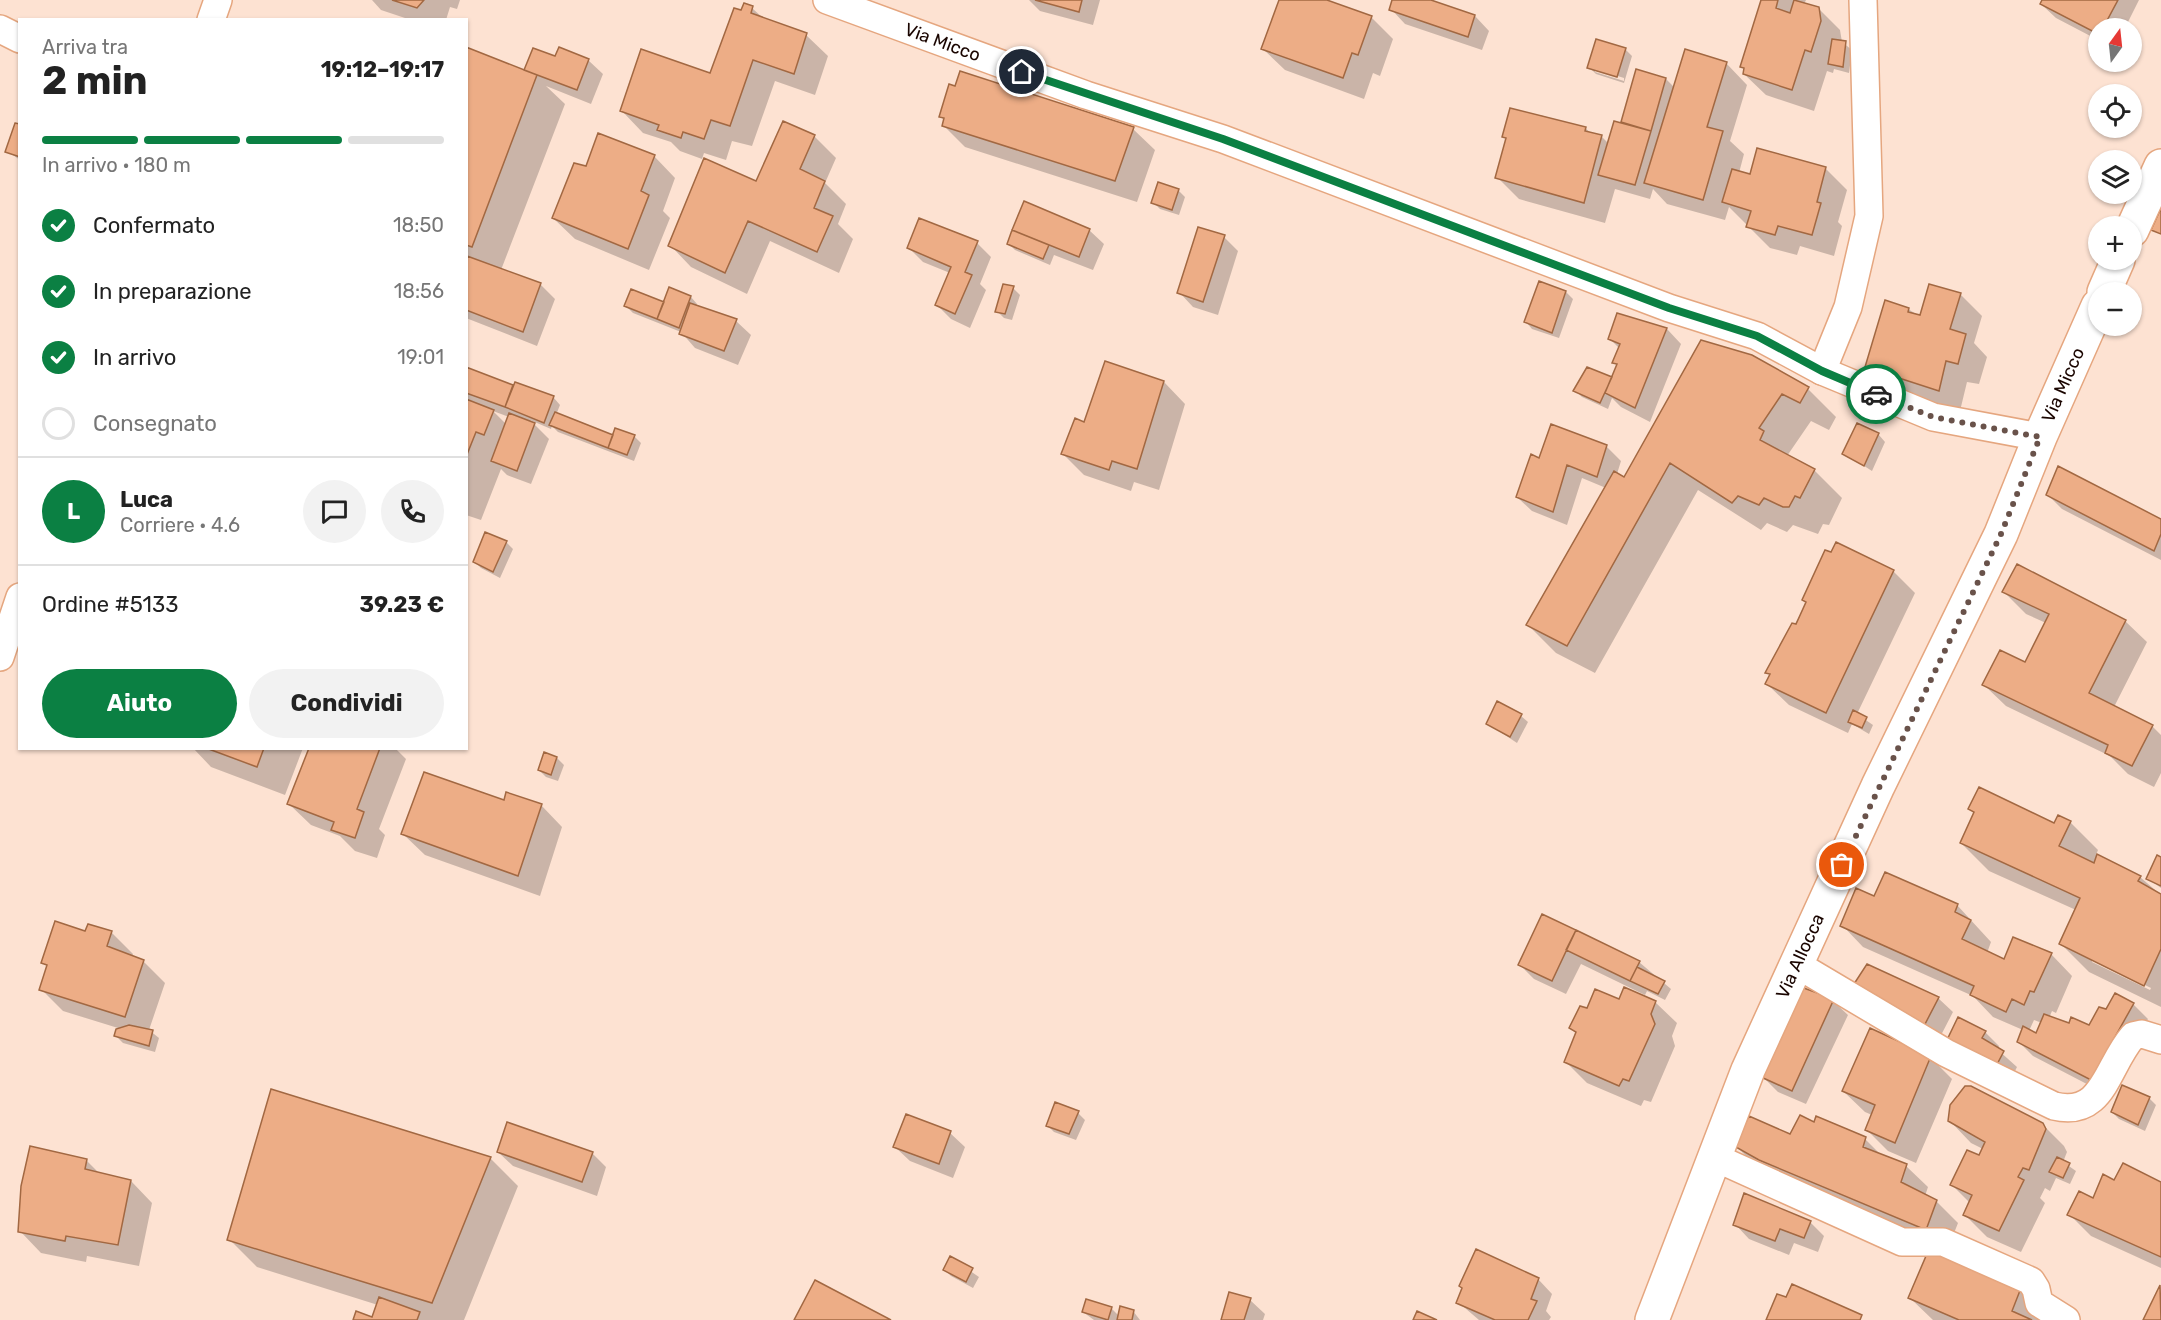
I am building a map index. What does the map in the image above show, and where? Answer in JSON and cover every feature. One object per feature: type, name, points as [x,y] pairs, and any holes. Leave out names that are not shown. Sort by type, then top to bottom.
[{"type":"street","points":[[213,18],[218,0]]},
{"type":"street","name":"Via Micco","points":[[827,0],[1086,95],[1223,139],[1669,308],[1757,336],[1822,371],[1933,417],[2040,437],[2088,329]]},
{"type":"street","points":[[1822,371],[1848,307],[1869,216],[1863,0]]},
{"type":"street","points":[[0,29],[18,38]]},
{"type":"street","points":[[2138,216],[2161,166]]},
{"type":"street","name":"Via Allocca","points":[[1652,1320],[1748,1070],[1878,786],[2001,534],[2040,437]]},
{"type":"street","points":[[0,657],[18,603]]},
{"type":"street","points":[[1796,964],[1946,1053],[2054,1106],[2068,1110],[2081,1108],[2094,1100],[2133,1036],[2142,1034],[2161,1040]]},
{"type":"street","points":[[1716,1158],[1902,1242],[1943,1242],[2031,1281],[2036,1289],[2039,1303],[2066,1320]]},
{"type":"building","points":[[392,0],[424,0],[417,8]]},
{"type":"building","points":[[1035,0],[1082,0],[1079,12]]},
{"type":"building","points":[[1279,0],[1327,0],[1372,16],[1358,55],[1352,53],[1343,78],[1261,49]]},
{"type":"building","points":[[1392,0],[1431,0],[1475,15],[1468,37],[1389,10]]},
{"type":"building","points":[[1761,0],[1778,0],[1776,8],[1790,13],[1794,0],[1819,7],[1821,21],[1811,52],[1805,50],[1792,90],[1743,74],[1744,68],[1740,67]]},
{"type":"building","points":[[2042,0],[2118,0],[2108,18],[2088,18],[2088,29],[2040,4]]},
{"type":"building","points":[[744,3],[753,6],[751,13],[807,33],[794,74],[753,60],[730,126],[711,120],[704,139],[683,132],[681,138],[657,130],[659,125],[620,111],[641,49],[710,73],[734,8],[741,10]]},
{"type":"building","points":[[1596,39],[1626,48],[1617,77],[1587,68]]},
{"type":"building","points":[[1832,39],[1846,41],[1843,67],[1828,64]]},
{"type":"building","points":[[559,47],[589,59],[577,90],[524,70],[533,48],[555,56]]},
{"type":"building","points":[[468,48],[537,75],[472,247],[468,246]]},
{"type":"building","points":[[1685,49],[1727,62],[1707,127],[1723,131],[1703,200],[1644,183]]},
{"type":"building","points":[[1636,69],[1666,78],[1651,131],[1621,122]]},
{"type":"building","points":[[960,71],[1134,127],[1115,181],[942,126],[944,118],[939,117],[949,84],[955,86]]},
{"type":"building","points":[[1510,108],[1586,127],[1585,131],[1602,135],[1584,203],[1495,178],[1506,138],[1502,137]]},
{"type":"building","points":[[783,121],[815,135],[800,169],[825,181],[814,208],[833,216],[817,252],[748,221],[725,273],[668,246],[704,158],[756,181]]},
{"type":"building","points":[[1614,121],[1651,131],[1635,185],[1598,175]]},
{"type":"building","points":[[15,123],[18,124],[18,156],[5,152]]},
{"type":"building","points":[[598,133],[655,155],[641,191],[649,195],[628,249],[552,218],[574,163],[586,166]]},
{"type":"building","points":[[1757,148],[1826,167],[1817,202],[1821,203],[1812,235],[1778,226],[1775,235],[1746,227],[1751,211],[1722,202],[1732,169],[1750,174]]},
{"type":"building","points":[[1158,182],[1179,189],[1172,210],[1151,203]]},
{"type":"building","points":[[1024,201],[1090,229],[1079,257],[1012,230]]},
{"type":"building","points":[[2161,208],[2161,234],[2151,230]]},
{"type":"building","points":[[919,218],[978,241],[965,272],[972,275],[955,314],[935,305],[951,267],[907,248]]},
{"type":"building","points":[[1198,227],[1225,235],[1203,302],[1177,293]]},
{"type":"building","points":[[1012,230],[1049,245],[1043,259],[1007,244]]},
{"type":"building","points":[[468,256],[541,283],[523,332],[468,311]]},
{"type":"building","points":[[1539,281],[1566,291],[1552,333],[1524,322]]},
{"type":"building","points":[[1003,284],[1014,286],[1005,314],[995,312]]},
{"type":"building","points":[[1929,284],[1961,293],[1950,329],[1966,334],[1958,364],[1946,361],[1939,391],[1865,367],[1885,300],[1909,308],[1908,312],[1920,315]]},
{"type":"building","points":[[669,287],[691,296],[679,328],[657,319]]},
{"type":"building","points":[[631,289],[664,302],[657,319],[624,306]]},
{"type":"building","points":[[690,303],[737,319],[724,351],[679,334]]},
{"type":"building","points":[[1617,313],[1667,328],[1635,408],[1605,393],[1617,364],[1612,363],[1620,344],[1608,339]]},
{"type":"building","points":[[1701,340],[1752,355],[1809,387],[1800,403],[1782,394],[1759,428],[1764,431],[1760,440],[1815,469],[1800,498],[1795,496],[1789,507],[1783,507],[1764,498],[1759,505],[1738,496],[1732,503],[1670,463],[1567,646],[1526,625],[1614,471],[1624,477]]},
{"type":"building","points":[[1105,361],[1164,381],[1137,469],[1112,461],[1109,470],[1061,454],[1075,418],[1084,422]]},
{"type":"building","points":[[1587,367],[1612,377],[1600,403],[1573,391]]},
{"type":"building","points":[[468,368],[513,385],[505,407],[468,394]]},
{"type":"building","points":[[515,382],[554,396],[544,423],[505,407]]},
{"type":"building","points":[[468,400],[494,410],[484,435],[476,432],[468,452]]},
{"type":"building","points":[[555,412],[613,435],[608,448],[549,425]]},
{"type":"building","points":[[509,413],[535,423],[517,471],[491,461]]},
{"type":"building","points":[[1857,423],[1879,433],[1864,466],[1842,454]]},
{"type":"building","points":[[1551,424],[1607,445],[1597,477],[1567,465],[1553,512],[1516,497],[1531,454],[1539,458]]},
{"type":"building","points":[[615,428],[635,435],[627,455],[608,448]]},
{"type":"building","points":[[2058,466],[2161,519],[2161,534],[2154,551],[2046,495]]},
{"type":"building","points":[[485,532],[507,541],[493,572],[473,562]]},
{"type":"building","points":[[1836,542],[1894,570],[1826,713],[1765,684],[1770,674],[1765,673],[1792,623],[1796,624],[1806,602],[1802,600],[1825,550],[1831,552]]},
{"type":"building","points":[[2017,564],[2126,620],[2089,693],[2153,725],[2132,766],[2105,753],[2108,745],[1982,685],[2000,650],[2025,662],[2049,614],[2002,592]]},
{"type":"building","points":[[1497,701],[1522,714],[1510,737],[1486,724]]},
{"type":"building","points":[[1853,710],[1867,717],[1862,728],[1848,722]]},
{"type":"building","points":[[211,750],[263,750],[257,767]]},
{"type":"building","points":[[308,750],[379,750],[357,809],[364,812],[355,838],[331,830],[334,822],[287,804]]},
{"type":"building","points":[[544,752],[557,757],[551,775],[538,770]]},
{"type":"building","points":[[424,772],[504,800],[506,792],[542,804],[518,876],[401,834]]},
{"type":"building","points":[[1979,787],[2054,823],[2058,815],[2071,821],[2059,846],[2094,863],[2097,854],[2141,876],[2138,881],[2161,894],[2161,949],[2144,986],[2059,944],[2080,898],[1960,843],[1974,812],[1968,809]]},
{"type":"building","points":[[2157,855],[2161,857],[2161,886],[2146,879]]},
{"type":"building","points":[[1885,872],[1958,904],[1955,912],[1971,920],[1962,939],[2004,959],[2013,937],[2052,953],[2034,992],[2030,991],[2024,1005],[2012,999],[2006,1012],[1970,995],[1974,986],[1840,926],[1856,888],[1874,896]]},
{"type":"building","points":[[1542,914],[1576,930],[1552,981],[1518,965]]},
{"type":"building","points":[[55,921],[85,931],[88,924],[112,931],[107,946],[144,960],[125,1017],[39,990],[47,965],[41,963]]},
{"type":"building","points":[[1576,930],[1640,961],[1630,981],[1566,950]]},
{"type":"building","points":[[1867,964],[1939,997],[1923,1028],[1852,987]]},
{"type":"building","points":[[1637,967],[1665,981],[1658,994],[1630,981]]},
{"type":"building","points":[[1624,987],[1656,1001],[1651,1014],[1655,1024],[1629,1081],[1623,1079],[1619,1086],[1564,1062],[1576,1032],[1569,1028],[1580,1006],[1587,1008],[1595,989],[1619,999]]},
{"type":"building","points":[[1801,987],[1834,999],[1792,1091],[1761,1077]]},
{"type":"building","points":[[2115,993],[2134,1003],[2091,1080],[2017,1042],[2023,1026],[2036,1033],[2044,1014],[2069,1023],[2071,1017],[2089,1025],[2099,1007],[2106,1009]]},
{"type":"building","points":[[1958,1017],[1986,1031],[1982,1038],[2004,1051],[1994,1070],[1946,1042]]},
{"type":"building","points":[[129,1025],[153,1030],[149,1046],[114,1036],[116,1029]]},
{"type":"building","points":[[1870,1028],[1931,1056],[1895,1143],[1865,1130],[1875,1105],[1842,1091]]},
{"type":"building","points":[[2122,1085],[2150,1097],[2138,1125],[2111,1112]]},
{"type":"building","points":[[1965,1086],[1971,1086],[2043,1123],[2046,1129],[2029,1170],[2023,1168],[2018,1177],[2024,1180],[1999,1231],[1963,1215],[1972,1195],[1950,1185],[1967,1150],[1979,1155],[1985,1142],[1948,1121],[1950,1105]]},
{"type":"building","points":[[271,1089],[491,1157],[432,1303],[227,1240]]},
{"type":"building","points":[[1055,1102],[1079,1111],[1069,1134],[1046,1126]]},
{"type":"building","points":[[906,1114],[951,1131],[939,1164],[893,1147]]},
{"type":"building","points":[[1800,1115],[1814,1122],[1816,1116],[1866,1137],[1863,1147],[1907,1164],[1901,1182],[1937,1200],[1926,1230],[1759,1160],[1734,1146],[1749,1116],[1790,1134]]},
{"type":"building","points":[[507,1122],[593,1152],[582,1182],[497,1152]]},
{"type":"building","points":[[30,1146],[87,1159],[85,1169],[131,1180],[118,1245],[66,1236],[65,1241],[18,1232],[21,1186]]},
{"type":"building","points":[[2057,1157],[2070,1163],[2063,1178],[2049,1172]]},
{"type":"building","points":[[2123,1163],[2161,1182],[2161,1257],[2067,1215],[2079,1191],[2093,1198],[2103,1174],[2114,1180]]},
{"type":"building","points":[[1744,1193],[1811,1221],[1804,1238],[1780,1229],[1775,1241],[1733,1225]]},
{"type":"building","points":[[1476,1249],[1539,1278],[1531,1299],[1537,1301],[1528,1320],[1495,1320],[1456,1303],[1462,1288],[1459,1286]]},
{"type":"building","points":[[1929,1249],[2021,1288],[2012,1311],[2032,1320],[1959,1320],[1908,1298]]},
{"type":"building","points":[[950,1256],[973,1268],[966,1282],[943,1270]]},
{"type":"building","points":[[815,1280],[891,1320],[794,1320]]},
{"type":"building","points":[[1792,1284],[1862,1315],[1860,1320],[1766,1320],[1777,1294],[1786,1297]]},
{"type":"building","points":[[2160,1285],[2161,1320],[2143,1320]]},
{"type":"building","points":[[1229,1292],[1251,1298],[1244,1320],[1221,1320]]},
{"type":"building","points":[[379,1297],[420,1312],[417,1320],[353,1320],[356,1311],[372,1317]]},
{"type":"building","points":[[1086,1299],[1112,1307],[1108,1320],[1082,1312]]},
{"type":"building","points":[[1120,1306],[1134,1310],[1132,1320],[1117,1320]]},
{"type":"building","points":[[1417,1311],[1437,1320],[1413,1320]]},
{"type":"way so far","points":[[1842,865],[2001,534],[2040,437],[1933,417],[1876,394]]},
{"type":"route","points":[[1022,72],[1223,139],[1669,308],[1757,336],[1822,371],[1876,394]]}]
